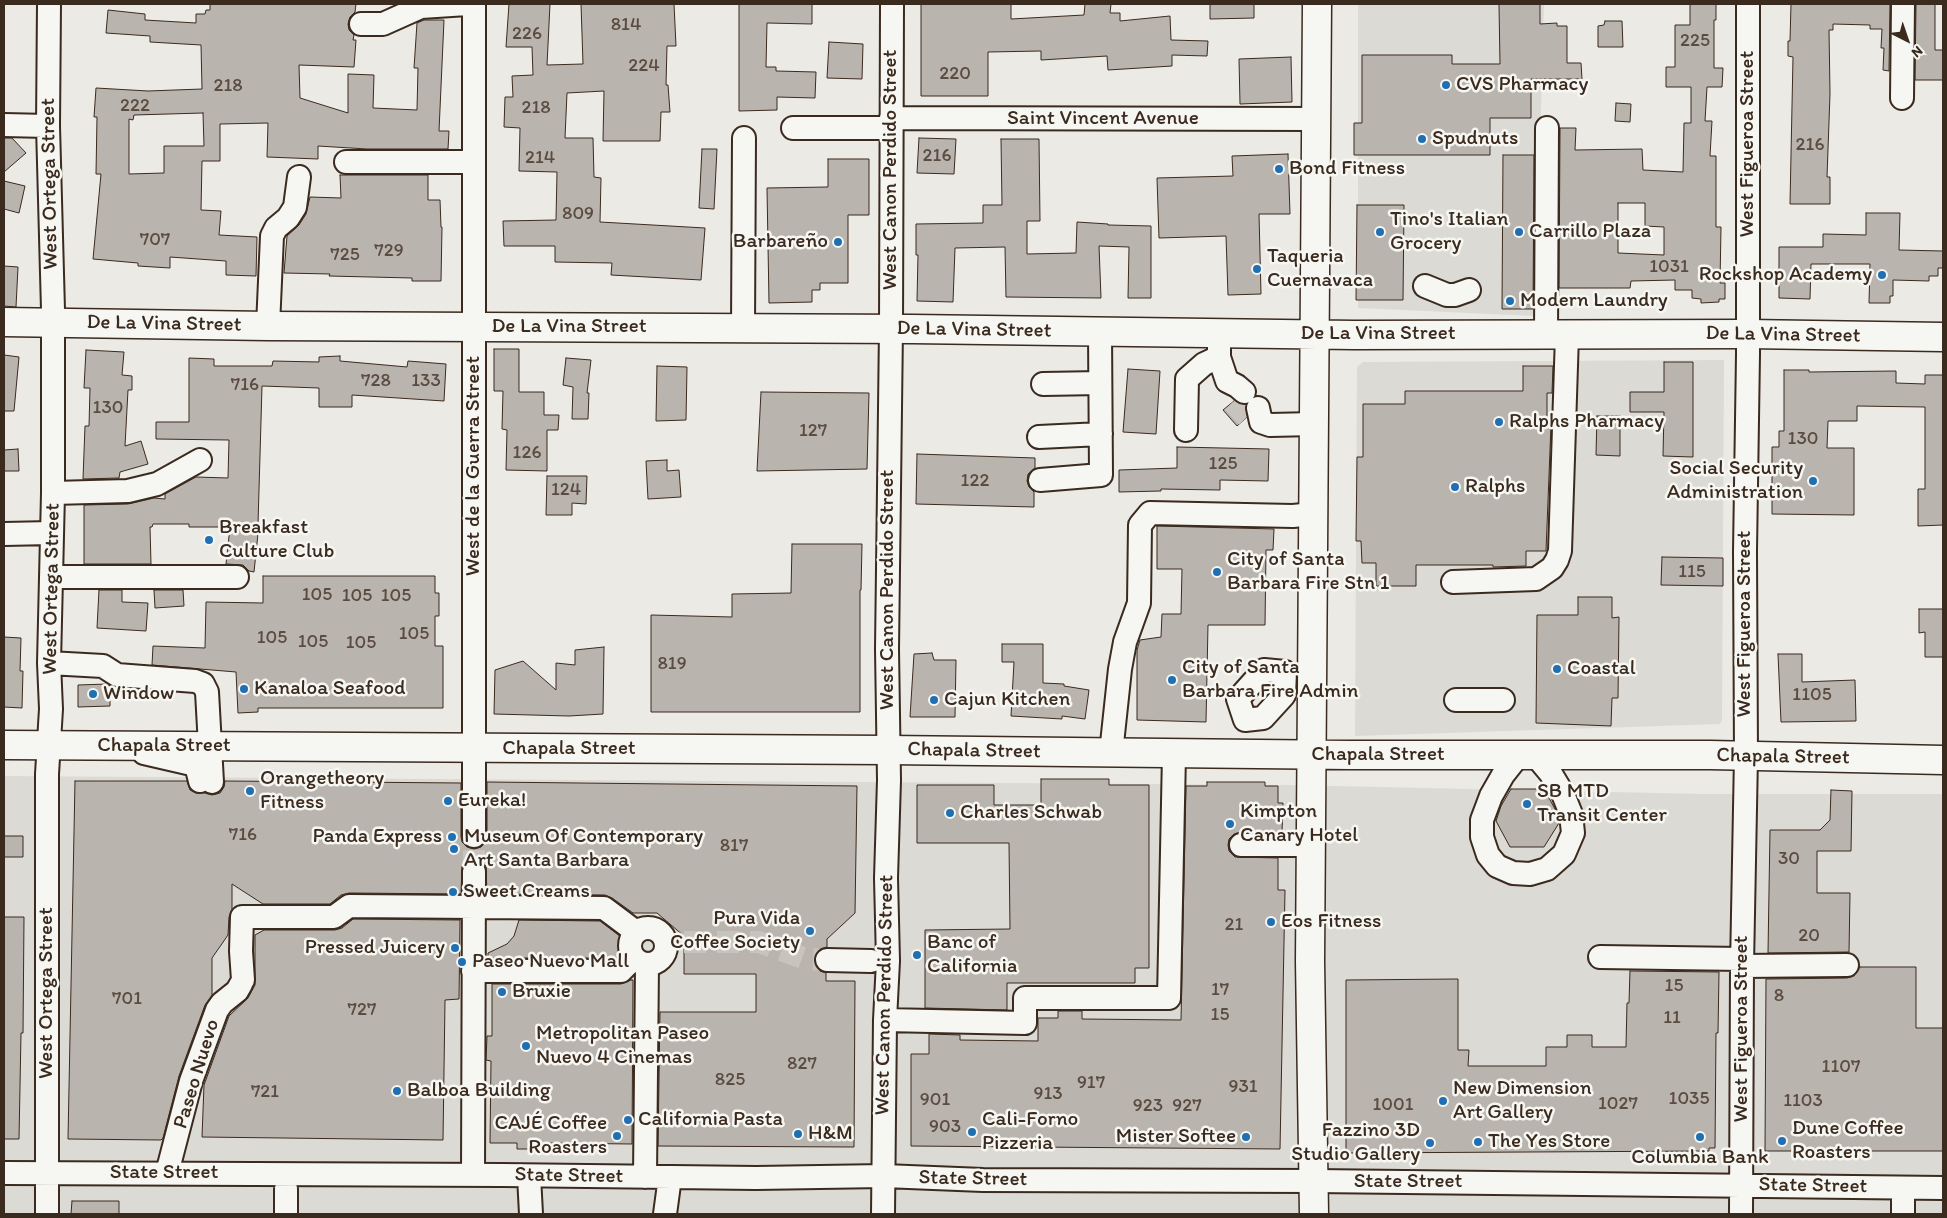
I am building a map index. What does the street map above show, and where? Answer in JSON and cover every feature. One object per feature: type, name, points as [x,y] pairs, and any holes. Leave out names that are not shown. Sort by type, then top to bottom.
[{"type":"main road","points":[[1314,1214],[1310,961],[1317,4]]},
{"type":"main road","name":"De La Vina Street","points":[[4,322],[268,326],[891,328],[1100,332],[1219,345],[1314,334],[1748,334],[1943,337]]},
{"type":"main road","name":"Chapala Street","points":[[4,745],[887,750],[1312,755],[1746,756],[1943,760]]},
{"type":"street","name":"West Ortega Street","points":[[47,1214],[47,774],[52,709],[49,663],[53,493],[53,322],[48,126],[49,4]]},
{"type":"street","points":[[361,24],[383,24],[421,7],[467,4]]},
{"type":"street","name":"West de la Guerra Street","points":[[474,4],[474,748]]},
{"type":"street","name":"West Canon Perdido Street","points":[[884,1214],[885,1020],[888,961],[886,878],[889,780],[886,649],[891,328],[892,4]]},
{"type":"street","name":"West Figueroa Street","points":[[1741,1214],[1742,962],[1746,756],[1745,551],[1748,334],[1748,4]]},
{"type":"street","points":[[1902,98],[1903,4]]},
{"type":"street","name":"Saint Vincent Avenue","points":[[792,128],[891,123],[1316,119]]},
{"type":"street","points":[[4,125],[48,126]]},
{"type":"street","points":[[1453,582],[1536,579],[1552,568],[1560,551],[1556,335],[1548,128]]},
{"type":"street","points":[[743,328],[744,138]]},
{"type":"street","points":[[346,162],[474,162]]},
{"type":"street","points":[[268,326],[272,236],[276,228],[288,218],[295,207],[299,177]]},
{"type":"street","points":[[1425,286],[1447,295],[1455,295],[1469,290]]},
{"type":"street","points":[[1040,480],[1101,475],[1100,332]]},
{"type":"street","points":[[1186,430],[1187,379],[1204,364],[1219,345],[1245,404],[1270,425],[1314,424]]},
{"type":"street","points":[[1043,384],[1100,383]]},
{"type":"street","points":[[1039,437],[1101,434]]},
{"type":"street","points":[[53,493],[128,491],[157,484],[200,460]]},
{"type":"street","points":[[1110,753],[1125,642],[1135,619],[1139,603],[1140,525],[1150,513],[1293,516],[1313,514]]},
{"type":"street","points":[[4,534],[51,533]]},
{"type":"street","points":[[51,577],[237,577]]},
{"type":"street","points":[[1236,753],[1245,720],[1254,705],[1285,672],[1312,657]]},
{"type":"street","points":[[49,663],[103,666],[117,675],[195,681],[202,684],[207,692],[217,746],[212,781],[196,765],[116,746]]},
{"type":"street","points":[[1456,700],[1504,700]]},
{"type":"street","points":[[474,748],[474,836]]},
{"type":"street","points":[[885,1020],[1025,1023],[1025,998],[1169,998],[1174,754]]},
{"type":"street","points":[[1527,756],[1551,774],[1572,814],[1574,833],[1564,854],[1547,869],[1530,874],[1514,873],[1498,866],[1488,855],[1482,837],[1482,820],[1491,796],[1503,775],[1527,756]]},
{"type":"street","points":[[1241,845],[1311,845]]},
{"type":"street","points":[[473,1175],[474,872]]},
{"type":"street","name":"Paseo Nuevo","points":[[167,1173],[191,1081],[217,1010],[222,1003],[238,991],[242,982],[240,951],[242,916],[334,918],[349,906],[604,908],[636,932]]},
{"type":"street","points":[[645,928],[654,928],[675,942],[660,960],[652,964],[641,961],[630,949],[630,940],[636,932],[645,928]]},
{"type":"street","points":[[1600,957],[1847,965]]},
{"type":"street","points":[[827,960],[871,961]]},
{"type":"street","points":[[473,971],[621,971],[641,961]]},
{"type":"street","points":[[641,961],[645,1177]]},
{"type":"street","name":"State Street","points":[[4,1173],[645,1177],[884,1176],[982,1180],[1314,1181],[1943,1188]]},
{"type":"street","points":[[529,1176],[531,1214]]},
{"type":"street","points":[[664,1214],[670,1177]]},
{"type":"street","points":[[1902,1214],[1903,1188]]},
{"type":"street","points":[[286,1189],[286,1214]]},
{"type":"shaded area","points":[[1358,4],[1544,4],[1535,316],[1358,308]]},
{"type":"shaded area","points":[[1724,360],[1722,720],[1720,724],[1355,736],[1357,367],[1363,362]]},
{"type":"shaded area","points":[[4,776],[1285,785],[1703,794],[1943,794],[1943,1214],[4,1214]]},
{"type":"building","points":[[210,4],[356,4],[355,12],[350,17],[348,24],[349,30],[354,35],[353,40],[356,40],[354,67],[299,65],[300,98],[348,113],[348,74],[374,75],[373,108],[417,110],[418,68],[414,68],[417,23],[424,20],[444,20],[439,131],[449,131],[448,149],[367,149],[318,146],[318,159],[267,157],[268,123],[220,124],[220,161],[202,161],[201,210],[221,211],[219,235],[257,237],[256,276],[226,275],[226,261],[170,257],[170,268],[138,266],[138,263],[93,259],[101,174],[96,174],[97,117],[94,117],[96,88],[148,91],[202,89],[201,45],[150,42],[150,36],[106,33],[108,10],[145,14],[145,20],[196,23],[196,14],[205,14],[206,10],[210,10]],"holes":[[[203,113],[204,146],[164,146],[164,173],[129,174],[129,119],[133,120],[134,115]]]},
{"type":"building","points":[[509,4],[550,4],[547,65],[583,64],[581,4],[674,4],[676,46],[667,46],[666,85],[668,85],[670,112],[661,112],[660,141],[603,141],[604,91],[567,93],[565,138],[593,138],[594,177],[601,178],[600,222],[705,228],[701,280],[611,275],[612,263],[555,262],[555,246],[504,246],[503,221],[556,220],[557,172],[519,171],[520,128],[504,127],[505,97],[513,97],[512,76],[533,75],[532,47],[506,47]]},
{"type":"building","points":[[739,4],[812,4],[812,24],[767,23],[766,67],[776,67],[776,71],[816,72],[815,98],[777,97],[777,110],[739,111]]},
{"type":"building","points":[[921,4],[1011,4],[1011,19],[1084,15],[1085,4],[1111,4],[1110,13],[1120,13],[1120,21],[1170,16],[1171,40],[1208,41],[1207,56],[1172,55],[1172,66],[1108,70],[1107,56],[1041,60],[1041,51],[988,52],[988,96],[921,96]]},
{"type":"building","points":[[1210,4],[1254,4],[1254,18],[1210,19]]},
{"type":"building","points":[[1499,4],[1540,4],[1540,24],[1557,23],[1557,26],[1567,26],[1567,63],[1581,63],[1582,79],[1531,79],[1531,118],[1490,118],[1490,155],[1354,155],[1354,123],[1362,123],[1362,55],[1452,55],[1452,64],[1500,64]]},
{"type":"building","points":[[1690,4],[1716,4],[1714,68],[1723,68],[1722,87],[1707,87],[1705,121],[1712,121],[1710,156],[1716,156],[1716,227],[1721,227],[1720,283],[1725,283],[1725,299],[1719,299],[1719,302],[1701,303],[1701,299],[1692,298],[1692,290],[1675,290],[1675,280],[1631,281],[1630,288],[1559,288],[1560,128],[1576,128],[1575,150],[1642,149],[1643,170],[1683,172],[1684,123],[1691,123],[1691,87],[1666,87],[1666,67],[1675,67],[1675,25],[1690,25]],"holes":[[[1618,203],[1645,203],[1645,226],[1664,227],[1664,255],[1618,253]]]},
{"type":"building","points":[[1791,4],[1890,4],[1889,71],[1883,70],[1884,48],[1881,48],[1882,29],[1870,29],[1870,25],[1833,24],[1833,30],[1829,30],[1830,94],[1827,177],[1830,177],[1830,204],[1790,204],[1793,57],[1788,56],[1788,41],[1790,41]]},
{"type":"building","points":[[1916,4],[1935,4],[1935,50],[1943,50],[1943,80],[1915,80]]},
{"type":"building","points":[[1605,21],[1622,21],[1623,47],[1598,47],[1598,26],[1604,25]]},
{"type":"building","points":[[829,42],[863,44],[862,79],[827,78]]},
{"type":"building","points":[[1291,57],[1292,102],[1240,104],[1239,59]]},
{"type":"building","points":[[1616,103],[1631,104],[1630,122],[1615,121]]},
{"type":"building","points":[[4,138],[12,138],[26,153],[4,172]]},
{"type":"building","points":[[919,138],[956,139],[954,174],[917,173]]},
{"type":"building","points":[[1001,139],[1039,139],[1040,221],[1027,221],[1027,254],[1076,253],[1077,222],[1151,226],[1151,298],[1128,298],[1129,247],[1099,246],[1101,298],[1006,297],[1005,247],[955,248],[953,302],[917,301],[918,255],[916,255],[916,224],[983,223],[983,205],[1002,205]]},
{"type":"building","points":[[702,149],[717,149],[714,209],[699,208]]},
{"type":"building","points":[[1288,154],[1290,214],[1259,214],[1261,294],[1228,295],[1226,236],[1159,238],[1157,178],[1233,176],[1232,156]]},
{"type":"building","name":"Carrillo Plaza","points":[[1503,155],[1534,155],[1533,309],[1502,309]]},
{"type":"building","points":[[828,159],[869,159],[869,215],[848,215],[848,283],[820,283],[820,290],[812,290],[812,302],[769,303],[767,188],[828,187]]},
{"type":"building","points":[[340,175],[428,175],[428,200],[440,200],[442,227],[441,281],[412,281],[412,278],[284,273],[287,236],[299,225],[306,214],[310,197],[341,198]]},
{"type":"building","points":[[4,181],[25,186],[19,213],[4,209]]},
{"type":"building","points":[[1357,205],[1404,205],[1403,300],[1356,300]]},
{"type":"building","points":[[1866,213],[1900,213],[1899,250],[1943,251],[1943,268],[1938,268],[1938,276],[1929,276],[1929,281],[1893,280],[1893,296],[1890,296],[1890,303],[1869,303],[1870,264],[1811,264],[1810,299],[1779,298],[1779,247],[1823,247],[1823,234],[1866,235]]},
{"type":"building","points":[[4,266],[18,267],[16,307],[4,306]]},
{"type":"building","points":[[494,349],[519,349],[519,392],[544,392],[544,415],[559,415],[558,430],[547,430],[547,471],[506,470],[507,430],[502,429],[503,391],[494,391]]},
{"type":"building","points":[[86,350],[124,352],[122,375],[132,376],[132,390],[128,390],[125,446],[141,441],[148,464],[120,472],[119,478],[83,479],[85,426],[89,426],[90,388],[84,388]]},
{"type":"building","points":[[4,355],[19,357],[14,411],[4,411]]},
{"type":"building","points":[[340,356],[340,361],[407,367],[408,361],[446,364],[444,401],[352,395],[352,407],[319,407],[319,388],[262,386],[259,524],[254,572],[249,571],[243,565],[226,564],[230,527],[189,527],[189,524],[153,524],[150,527],[151,564],[84,564],[84,505],[128,504],[154,498],[165,499],[165,494],[196,477],[228,478],[229,440],[156,439],[156,422],[189,422],[189,358],[214,359],[214,366],[272,366],[273,361],[319,362],[319,357]]},
{"type":"building","points":[[566,358],[591,360],[587,393],[589,393],[588,419],[572,419],[573,387],[563,385]]},
{"type":"building","points":[[1664,362],[1693,362],[1693,457],[1663,456],[1664,412],[1630,412],[1630,392],[1664,392]]},
{"type":"building","points":[[657,366],[687,367],[686,420],[656,421]]},
{"type":"building","name":"Ralphs","points":[[1523,366],[1553,366],[1552,393],[1547,393],[1547,425],[1551,425],[1546,551],[1526,551],[1526,566],[1416,565],[1416,586],[1376,586],[1376,563],[1362,563],[1361,541],[1356,541],[1357,457],[1363,457],[1363,404],[1405,404],[1405,391],[1523,391]]},
{"type":"building","points":[[1128,369],[1160,371],[1156,434],[1123,432]]},
{"type":"building","points":[[1784,370],[1809,370],[1809,372],[1896,371],[1896,383],[1925,384],[1925,375],[1943,375],[1943,525],[1918,526],[1918,489],[1925,489],[1925,407],[1857,406],[1857,421],[1828,421],[1827,448],[1854,448],[1854,515],[1772,514],[1772,447],[1779,447],[1779,431],[1784,431]]},
{"type":"building","points":[[761,392],[869,393],[867,469],[757,471]]},
{"type":"building","points":[[1234,401],[1245,405],[1247,417],[1237,426],[1223,410]]},
{"type":"building","points":[[1597,416],[1620,416],[1620,456],[1596,455]]},
{"type":"building","points":[[1177,447],[1269,449],[1268,481],[1220,480],[1220,490],[1161,489],[1161,491],[1119,492],[1119,470],[1177,468]]},
{"type":"building","points":[[18,449],[19,471],[4,471],[4,450]]},
{"type":"building","points":[[917,454],[1035,458],[1035,468],[1028,474],[1027,481],[1029,487],[1034,492],[1034,507],[916,504]]},
{"type":"building","points":[[667,460],[667,471],[679,470],[681,497],[648,499],[646,461]]},
{"type":"building","points":[[547,476],[587,476],[586,504],[572,503],[572,515],[546,515]]},
{"type":"building","points":[[1157,526],[1274,529],[1273,550],[1266,550],[1265,625],[1208,625],[1206,722],[1137,720],[1137,650],[1140,640],[1161,637],[1162,614],[1181,614],[1182,569],[1157,569]]},
{"type":"building","points":[[792,544],[862,544],[860,712],[651,712],[651,615],[732,617],[732,594],[791,593]]},
{"type":"building","points":[[1662,557],[1723,558],[1723,586],[1661,585]]},
{"type":"building","points":[[263,576],[435,576],[435,593],[439,593],[439,616],[435,616],[435,646],[443,646],[443,708],[258,708],[258,712],[238,713],[236,672],[152,665],[153,646],[205,648],[206,602],[263,603]]},
{"type":"building","points":[[99,590],[122,590],[122,602],[148,603],[146,631],[97,628]]},
{"type":"building","points":[[154,590],[183,590],[184,606],[155,608]]},
{"type":"building","points":[[1578,597],[1612,597],[1612,618],[1619,617],[1618,698],[1612,698],[1611,726],[1536,723],[1537,615],[1578,615]]},
{"type":"building","points":[[1919,609],[1943,609],[1943,657],[1925,657],[1925,632],[1919,633]]},
{"type":"building","points":[[4,637],[21,638],[20,671],[23,671],[22,708],[4,707]]},
{"type":"building","points":[[1002,644],[1043,644],[1043,683],[1064,684],[1064,686],[1089,690],[1085,719],[1062,716],[1062,719],[1011,716],[1014,662],[1002,662]]},
{"type":"building","points":[[604,647],[603,714],[569,716],[494,714],[495,670],[523,661],[556,690],[556,663],[575,665],[575,650]]},
{"type":"building","points":[[932,653],[934,660],[956,660],[955,717],[910,717],[914,654]]},
{"type":"building","points":[[1778,654],[1802,654],[1802,682],[1855,680],[1856,721],[1781,722]]},
{"type":"building","points":[[107,684],[110,686],[110,706],[78,707],[78,685]]},
{"type":"building","points":[[1041,779],[1109,779],[1109,785],[1149,785],[1149,968],[1135,968],[1135,983],[1007,983],[1007,1010],[925,1008],[925,930],[1010,929],[1009,843],[917,843],[917,785],[994,785],[994,805],[1041,805]]},
{"type":"building","points":[[75,781],[187,781],[190,790],[196,793],[212,795],[220,793],[225,781],[461,783],[462,842],[467,847],[474,849],[481,847],[486,842],[487,782],[857,786],[855,913],[827,939],[827,947],[820,949],[816,953],[814,960],[816,967],[826,973],[826,981],[855,981],[854,1147],[658,1146],[660,1012],[756,1012],[756,974],[684,974],[684,936],[657,913],[633,913],[605,895],[487,894],[486,866],[481,861],[475,859],[468,860],[462,866],[461,894],[349,893],[341,895],[330,904],[263,904],[232,884],[232,909],[229,917],[228,935],[212,958],[212,995],[205,1005],[179,1076],[163,1138],[161,1140],[68,1139]]},
{"type":"building","points":[[1207,782],[1265,782],[1265,786],[1278,786],[1278,803],[1283,803],[1282,832],[1241,832],[1234,834],[1229,839],[1228,845],[1229,851],[1235,857],[1278,858],[1278,890],[1285,890],[1280,1149],[911,1146],[911,1054],[929,1054],[929,1034],[960,1035],[960,1040],[1038,1041],[1038,1018],[1058,1018],[1058,1011],[1082,1011],[1082,1019],[1181,1020],[1186,786],[1207,786]]},
{"type":"building","name":"SB MTD Transit Center","points":[[1511,789],[1544,789],[1555,809],[1559,823],[1544,847],[1510,847],[1496,821],[1501,806]]},
{"type":"building","points":[[1831,790],[1852,791],[1851,851],[1817,851],[1817,893],[1850,893],[1849,952],[1768,953],[1770,830],[1820,830],[1830,820]]},
{"type":"building","points":[[4,836],[23,836],[23,857],[4,857]]},
{"type":"building","points":[[4,917],[24,917],[23,1033],[21,1033],[19,1139],[4,1139]]},
{"type":"building","points":[[353,919],[460,920],[459,999],[445,1000],[443,1140],[202,1137],[204,1085],[229,1016],[248,998],[255,985],[255,935],[264,930],[335,930],[342,928]]},
{"type":"building","points":[[519,920],[600,921],[621,937],[621,952],[616,958],[488,958],[488,953],[507,944],[514,936]]},
{"type":"building","points":[[1860,967],[1916,967],[1916,1028],[1943,1028],[1943,1151],[1765,1151],[1766,979],[1847,978],[1854,976]]},
{"type":"building","points":[[1630,971],[1719,972],[1718,1033],[1716,1033],[1715,1148],[1709,1148],[1709,1151],[1346,1153],[1346,980],[1458,979],[1458,1050],[1469,1050],[1468,1066],[1546,1066],[1546,1047],[1567,1047],[1567,1035],[1592,1035],[1592,1047],[1626,1047]]},
{"type":"building","points":[[633,980],[632,1144],[545,1143],[545,1149],[517,1149],[517,1143],[490,1143],[491,1061],[486,1060],[487,1036],[492,1036],[492,984],[621,984]]},
{"type":"building","points":[[72,1201],[119,1201],[119,1214],[71,1214]]},
{"type":"tunnel","points":[[1233,402],[1247,417]]},
{"type":"tunnel","points":[[474,836],[474,872]]},
{"type":"tunnel","points":[[684,942],[759,942],[806,959],[827,960]]},
{"type":"place","name":"CVS Pharmacy","points":[[1446,85]]},
{"type":"place","name":"Spudnuts","points":[[1422,139]]},
{"type":"place","name":"Bond Fitness","points":[[1279,169]]},
{"type":"place","name":"Tino's Italian Grocery","points":[[1380,232]]},
{"type":"place","name":"Carrillo Plaza","points":[[1519,232]]},
{"type":"place","name":"Barbareño","points":[[838,242]]},
{"type":"place","name":"Taqueria Cuernavaca","points":[[1257,269]]},
{"type":"place","name":"Rockshop Academy","points":[[1882,275]]},
{"type":"place","name":"Modern Laundry","points":[[1510,301]]},
{"type":"place","name":"Ralphs Pharmacy","points":[[1499,422]]},
{"type":"place","name":"Social Security Administration","points":[[1813,481]]},
{"type":"place","name":"Ralphs","points":[[1455,487]]},
{"type":"place","name":"Breakfast Culture Club","points":[[209,540]]},
{"type":"place","name":"City of Santa Barbara Fire Stn 1","points":[[1217,572]]},
{"type":"place","name":"Coastal","points":[[1557,669]]},
{"type":"place","name":"City of Santa Barbara Fire Admin","points":[[1172,680]]},
{"type":"place","name":"Kanaloa Seafood","points":[[244,689]]},
{"type":"place","name":"Window","points":[[93,694]]},
{"type":"place","name":"Cajun Kitchen","points":[[934,700]]},
{"type":"place","name":"Orangetheory Fitness","points":[[250,791]]},
{"type":"place","name":"Eureka!","points":[[448,801]]},
{"type":"place","name":"SB MTD Transit Center","points":[[1527,804]]},
{"type":"place","name":"Charles Schwab","points":[[950,813]]},
{"type":"place","name":"Kimpton Canary Hotel","points":[[1230,824]]},
{"type":"place","name":"Panda Express","points":[[452,837]]},
{"type":"place","name":"Museum Of Contemporary Art Santa Barbara","points":[[454,849]]},
{"type":"place","name":"Sweet Creams","points":[[453,892]]},
{"type":"place","name":"Eos Fitness","points":[[1271,922]]},
{"type":"place","name":"Pura Vida Coffee Society","points":[[810,931]]},
{"type":"place","name":"Pressed Juicery","points":[[455,948]]},
{"type":"place","name":"Banc of California","points":[[917,955]]},
{"type":"place","name":"Paseo Nuevo Mall","points":[[462,962]]},
{"type":"place","name":"Bruxie","points":[[502,992]]},
{"type":"place","name":"Metropolitan Paseo Nuevo 4 Cinemas","points":[[526,1046]]},
{"type":"place","name":"Balboa Building","points":[[397,1091]]},
{"type":"place","name":"New Dimension Art Gallery","points":[[1443,1101]]},
{"type":"place","name":"California Pasta","points":[[628,1120]]},
{"type":"place","name":"Cali-Forno Pizzeria","points":[[972,1132]]},
{"type":"place","name":"H&M","points":[[798,1134]]},
{"type":"place","name":"CAJÉ Coffee Roasters","points":[[617,1136]]},
{"type":"place","name":"Mister Softee","points":[[1246,1137]]},
{"type":"place","name":"Columbia Bank","points":[[1700,1137]]},
{"type":"place","name":"Dune Coffee Roasters","points":[[1782,1141]]},
{"type":"place","name":"The Yes Store","points":[[1478,1142]]},
{"type":"place","name":"Fazzino 3D Studio Gallery","points":[[1430,1143]]}]
